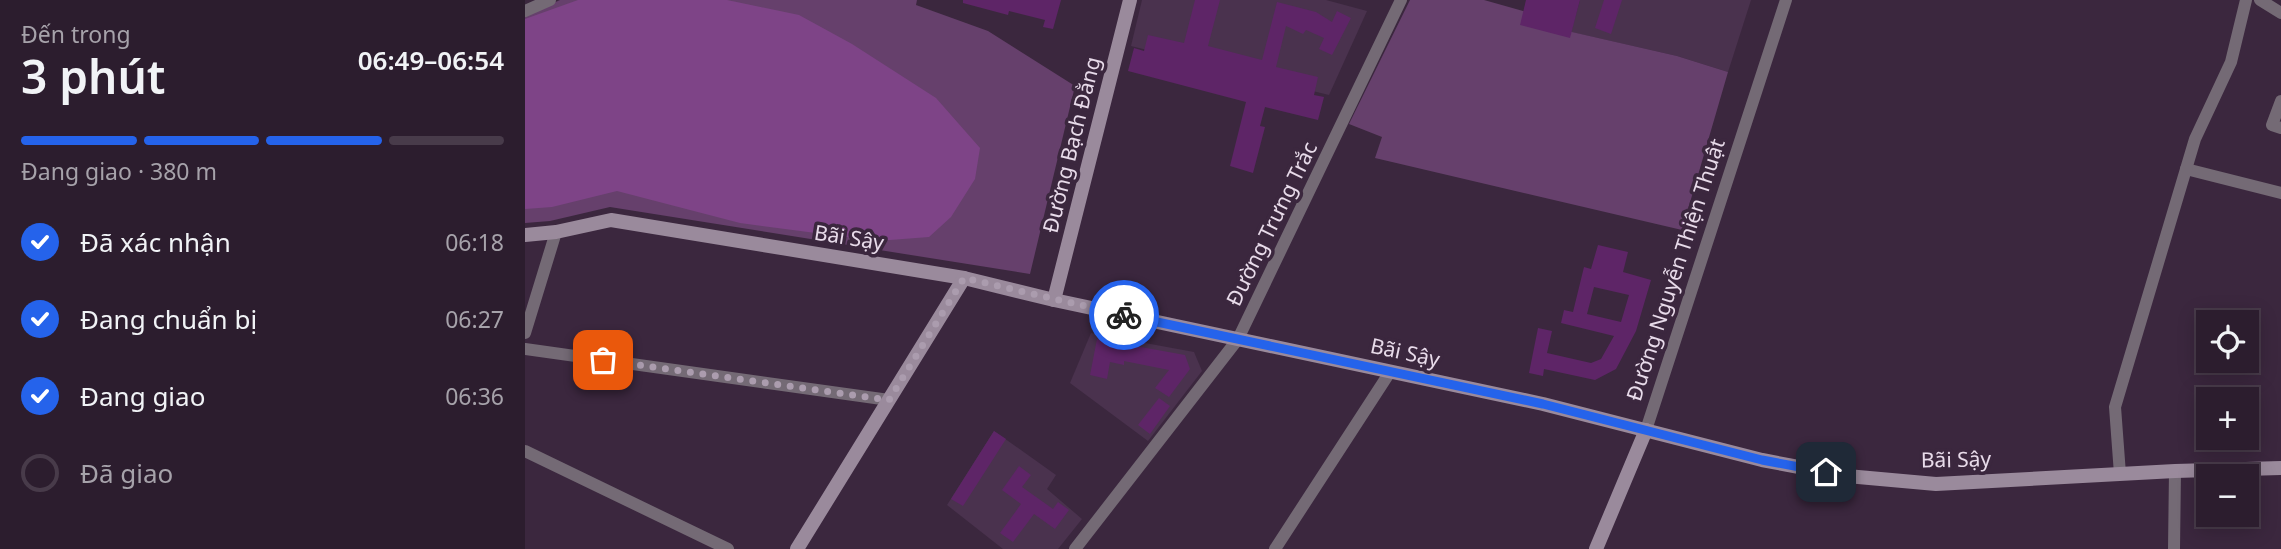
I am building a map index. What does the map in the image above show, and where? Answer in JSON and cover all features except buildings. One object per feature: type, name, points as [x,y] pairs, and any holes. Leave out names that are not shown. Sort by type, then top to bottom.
[{"type":"street","points":[[525,11],[550,0]]},
{"type":"street","name":"Đường Bạch Đằng","points":[[1054,300],[1130,0]]},
{"type":"street","name":"Đường Trưng Trắc","points":[[1075,549],[1238,339],[1401,0]]},
{"type":"street","name":"Đường Nguyễn Thiện Thuật","points":[[1595,549],[1646,430],[1786,0]]},
{"type":"street","points":[[2120,474],[2115,407],[2195,139],[2231,62],[2246,0]]},
{"type":"street","points":[[2260,0],[2281,13]]},
{"type":"street","points":[[2281,101],[2272,125],[2281,128]]},
{"type":"street","points":[[2186,169],[2281,192]]},
{"type":"street","name":"Bãi Sậy","points":[[525,235],[556,232],[611,220],[964,278],[1054,300],[1543,404],[1762,460],[1847,476],[1936,484],[2281,468]]},
{"type":"street","points":[[525,333],[556,232]]},
{"type":"street","points":[[797,549],[964,278]]},
{"type":"street","points":[[525,349],[889,400]]},
{"type":"street","points":[[1275,549],[1389,372]]},
{"type":"street","points":[[525,452],[729,549]]},
{"type":"street","points":[[2174,549],[2175,471]]},
{"type":"shaded area","points":[[560,0],[917,0],[916,5],[988,31],[1075,86],[1030,274],[610,207],[550,221],[525,223],[525,16]]},
{"type":"shaded area","points":[[578,0],[727,0],[799,15],[852,44],[936,98],[980,148],[975,179],[951,217],[929,237],[877,241],[740,223],[617,191],[552,207],[525,209],[525,19]]},
{"type":"shaded area","points":[[1142,0],[1326,0],[1367,11],[1329,95],[1131,46]]},
{"type":"shaded area","points":[[1410,0],[1484,0],[1523,11],[1572,32],[1677,56],[1728,72],[1682,230],[1375,158],[1382,137],[1349,124]]},
{"type":"shaded area","points":[[1580,0],[1751,0],[1728,72],[1677,56],[1571,32]]},
{"type":"shaded area","points":[[1091,333],[1194,352],[1202,371],[1148,441],[1070,383]]},
{"type":"shaded area","points":[[994,431],[1056,475],[1047,489],[1082,519],[1058,549],[1003,549],[947,505]]},
{"type":"way so far","points":[[603,360],[889,400],[964,278],[1124,315]]},
{"type":"route","points":[[1124,315],[1543,404],[1762,460],[1826,472]]}]
